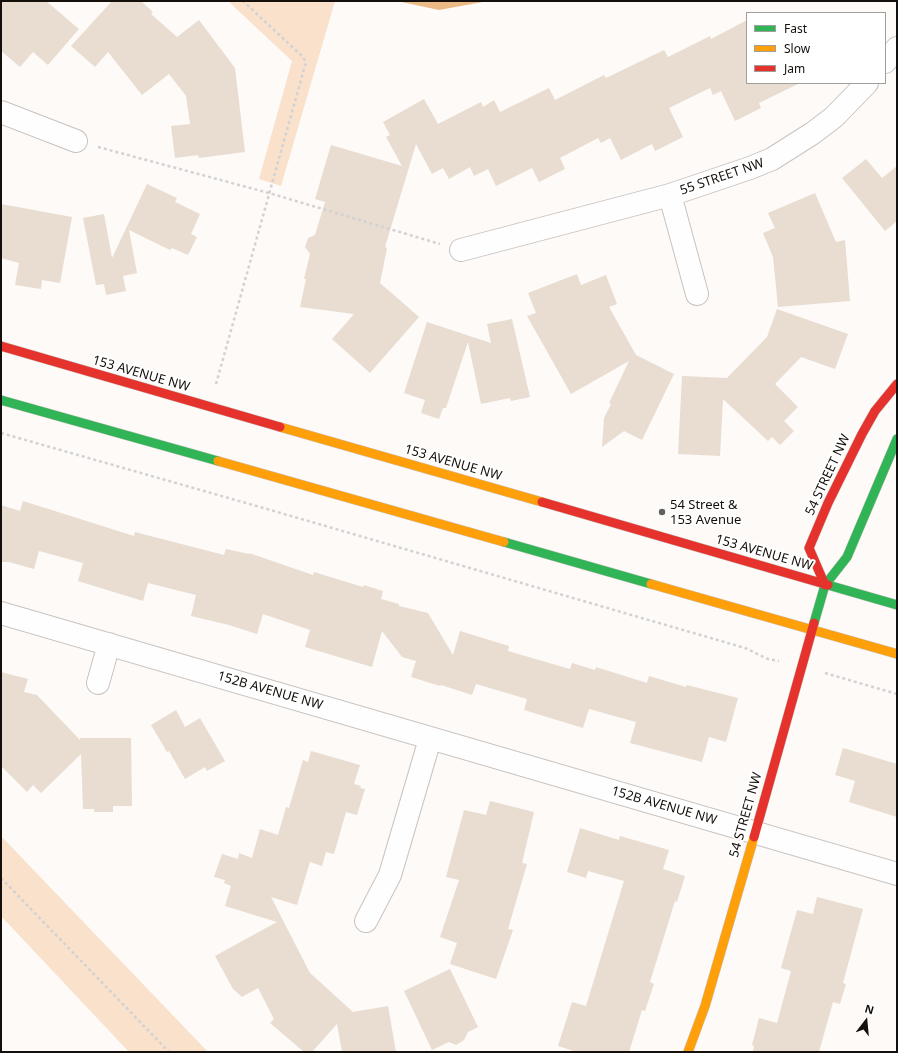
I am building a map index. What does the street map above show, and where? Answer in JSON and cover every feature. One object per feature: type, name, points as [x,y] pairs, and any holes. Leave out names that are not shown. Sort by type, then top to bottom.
[{"type":"main road","name":"153 AVENUE NW","points":[[1,346],[897,605]]},
{"type":"main road","name":"54 STREET NW","points":[[825,584],[809,548],[828,503],[862,434],[876,411],[897,384]]},
{"type":"main road","points":[[1,400],[897,654]]},
{"type":"main road","name":"54 STREET NW","points":[[688,1052],[705,1006],[825,584],[847,557],[897,439]]},
{"type":"street","points":[[886,61],[897,48]]},
{"type":"street","name":"55 STREET NW","points":[[461,250],[670,195],[772,159],[834,117],[866,84]]},
{"type":"street","points":[[1,112],[76,142]]},
{"type":"street","name":"55 STREET NW","points":[[670,195],[697,294]]},
{"type":"street","name":"152B AVENUE NW","points":[[1,613],[897,874]]},
{"type":"street","points":[[98,683],[109,644]]},
{"type":"street","points":[[366,921],[390,875],[430,739]]},
{"type":"path","points":[[210,407],[306,62],[302,56],[243,1]]},
{"type":"path","points":[[76,142],[269,193],[461,250]]},
{"type":"path","points":[[1,433],[267,508],[745,648],[768,660],[803,665],[843,679],[897,694]]},
{"type":"path","points":[[1,878],[168,1052]]},
{"type":"shaded area","points":[[228,1],[335,1],[281,186],[259,179],[292,61]]},
{"type":"shaded area","points":[[397,1],[488,1],[439,10]]},
{"type":"shaded area","points":[[1,836],[208,1052],[129,1052],[1,916]]},
{"type":"building","points":[[1,1],[46,1],[79,29],[48,65],[33,52],[20,67],[1,51]]},
{"type":"building","points":[[112,1],[141,1],[153,12],[151,14],[177,37],[199,20],[235,68],[245,152],[199,158],[198,155],[175,158],[171,126],[190,124],[186,96],[169,74],[142,95],[108,52],[95,67],[71,46]]},
{"type":"building","points":[[746,21],[746,84],[798,84],[759,103],[761,108],[735,121],[721,91],[713,95],[710,88],[669,108],[683,137],[655,151],[652,144],[621,160],[610,138],[601,143],[598,138],[560,158],[565,169],[539,182],[532,168],[496,186],[488,169],[474,176],[470,167],[449,179],[443,168],[432,174],[416,144],[385,247],[387,248],[380,283],[419,317],[370,373],[332,339],[354,314],[300,307],[306,279],[304,279],[310,254],[305,247],[308,238],[315,235],[325,202],[315,199],[331,145],[402,166],[386,137],[390,135],[383,122],[424,99],[438,124],[481,102],[483,107],[494,100],[500,112],[549,88],[555,100],[604,75],[606,78],[664,50],[668,57],[710,36],[711,39]]},
{"type":"building","points":[[866,159],[882,178],[897,166],[897,221],[885,231],[842,178]]},
{"type":"building","points":[[147,184],[177,198],[175,202],[200,214],[191,234],[197,237],[188,255],[172,248],[170,250],[129,230],[137,273],[123,276],[126,291],[106,295],[104,284],[96,285],[83,218],[104,214],[112,258]]},
{"type":"building","points":[[815,193],[836,242],[845,240],[850,301],[778,307],[773,257],[763,233],[775,228],[768,213]]},
{"type":"building","points":[[1,204],[72,217],[60,283],[42,280],[41,289],[15,285],[19,263],[1,258]]},
{"type":"building","points":[[577,274],[581,285],[606,275],[617,304],[609,307],[636,355],[674,374],[642,440],[624,431],[602,447],[604,418],[611,404],[609,403],[629,361],[571,394],[527,316],[536,313],[528,293]]},
{"type":"building","points":[[777,309],[848,334],[835,369],[801,357],[775,384],[798,407],[784,421],[794,431],[780,445],[772,437],[768,441],[723,399],[720,456],[678,454],[682,376],[727,378],[767,337]]},
{"type":"building","points":[[512,319],[530,397],[511,401],[510,398],[481,404],[468,342],[446,408],[443,408],[439,419],[421,413],[425,400],[404,393],[427,322],[491,343],[487,324]]},
{"type":"building","points":[[23,501],[134,536],[135,532],[224,555],[226,549],[249,553],[313,575],[314,572],[363,587],[364,585],[383,591],[381,599],[399,604],[399,606],[428,613],[453,655],[460,631],[509,646],[508,651],[570,669],[572,663],[595,670],[596,667],[647,683],[649,676],[686,687],[687,685],[738,698],[726,742],[709,737],[702,762],[630,743],[636,722],[589,709],[583,728],[524,710],[527,699],[476,684],[472,695],[411,677],[416,661],[402,657],[382,631],[372,667],[305,647],[310,630],[263,614],[257,634],[229,625],[191,616],[196,595],[148,583],[143,601],[78,581],[83,563],[39,551],[34,569],[9,562],[1,562],[1,505],[20,511]]},
{"type":"building","points":[[1,672],[28,679],[24,692],[37,695],[80,740],[80,738],[131,738],[132,806],[113,806],[113,812],[94,812],[94,809],[83,809],[81,754],[41,793],[33,785],[27,792],[1,766]]},
{"type":"building","points":[[176,710],[185,727],[200,718],[225,761],[207,771],[205,767],[185,779],[169,751],[167,752],[151,725]]},
{"type":"building","points":[[843,748],[897,764],[897,817],[849,802],[855,781],[835,775]]},
{"type":"building","points":[[311,751],[360,765],[354,784],[365,789],[357,815],[346,812],[334,854],[326,852],[322,866],[310,862],[297,905],[271,897],[310,973],[353,1012],[388,1006],[396,1052],[342,1052],[337,1024],[312,1052],[304,1052],[270,1023],[274,1019],[258,988],[242,997],[233,989],[215,956],[277,922],[225,906],[231,886],[224,883],[225,880],[214,877],[222,854],[238,859],[239,853],[252,858],[260,829],[278,835],[286,807],[289,808],[303,760],[308,762]]},
{"type":"building","points":[[490,801],[534,812],[522,863],[527,864],[508,929],[513,930],[496,979],[450,964],[457,943],[440,937],[459,880],[446,877],[464,810],[486,815]]},
{"type":"building","points":[[580,828],[619,840],[620,836],[669,850],[663,869],[685,876],[677,902],[675,901],[650,982],[654,984],[645,1011],[642,1010],[629,1052],[577,1052],[558,1046],[572,1002],[586,1006],[624,881],[588,871],[586,878],[567,872]]},
{"type":"building","points":[[817,897],[863,909],[843,983],[846,984],[840,1004],[833,1002],[819,1052],[753,1052],[754,1046],[752,1045],[759,1018],[777,1023],[791,971],[781,968],[797,910],[813,914]]},
{"type":"building","points":[[450,969],[478,1027],[468,1032],[464,1040],[456,1045],[449,1042],[432,1050],[404,991]]},
{"type":"traffic: fast","points":[[1,400],[218,461]]},
{"type":"traffic: fast","points":[[814,623],[825,585],[847,557],[897,439]]},
{"type":"traffic: fast","points":[[504,542],[651,584]]},
{"type":"traffic: fast","points":[[828,585],[897,605]]},
{"type":"traffic: slow","points":[[280,427],[542,502]]},
{"type":"traffic: slow","points":[[218,461],[504,542]]},
{"type":"traffic: slow","points":[[651,584],[897,654]]},
{"type":"traffic: slow","points":[[688,1052],[705,1006],[754,837]]},
{"type":"traffic: jam","points":[[1,346],[280,427]]},
{"type":"traffic: jam","points":[[825,585],[809,548],[828,503],[862,434],[875,411],[897,384]]},
{"type":"traffic: jam","points":[[542,502],[828,585]]},
{"type":"traffic: jam","points":[[754,837],[814,623]]},
{"type":"place","name":"54 Street & 153 Avenue","points":[[662,512]]}]
